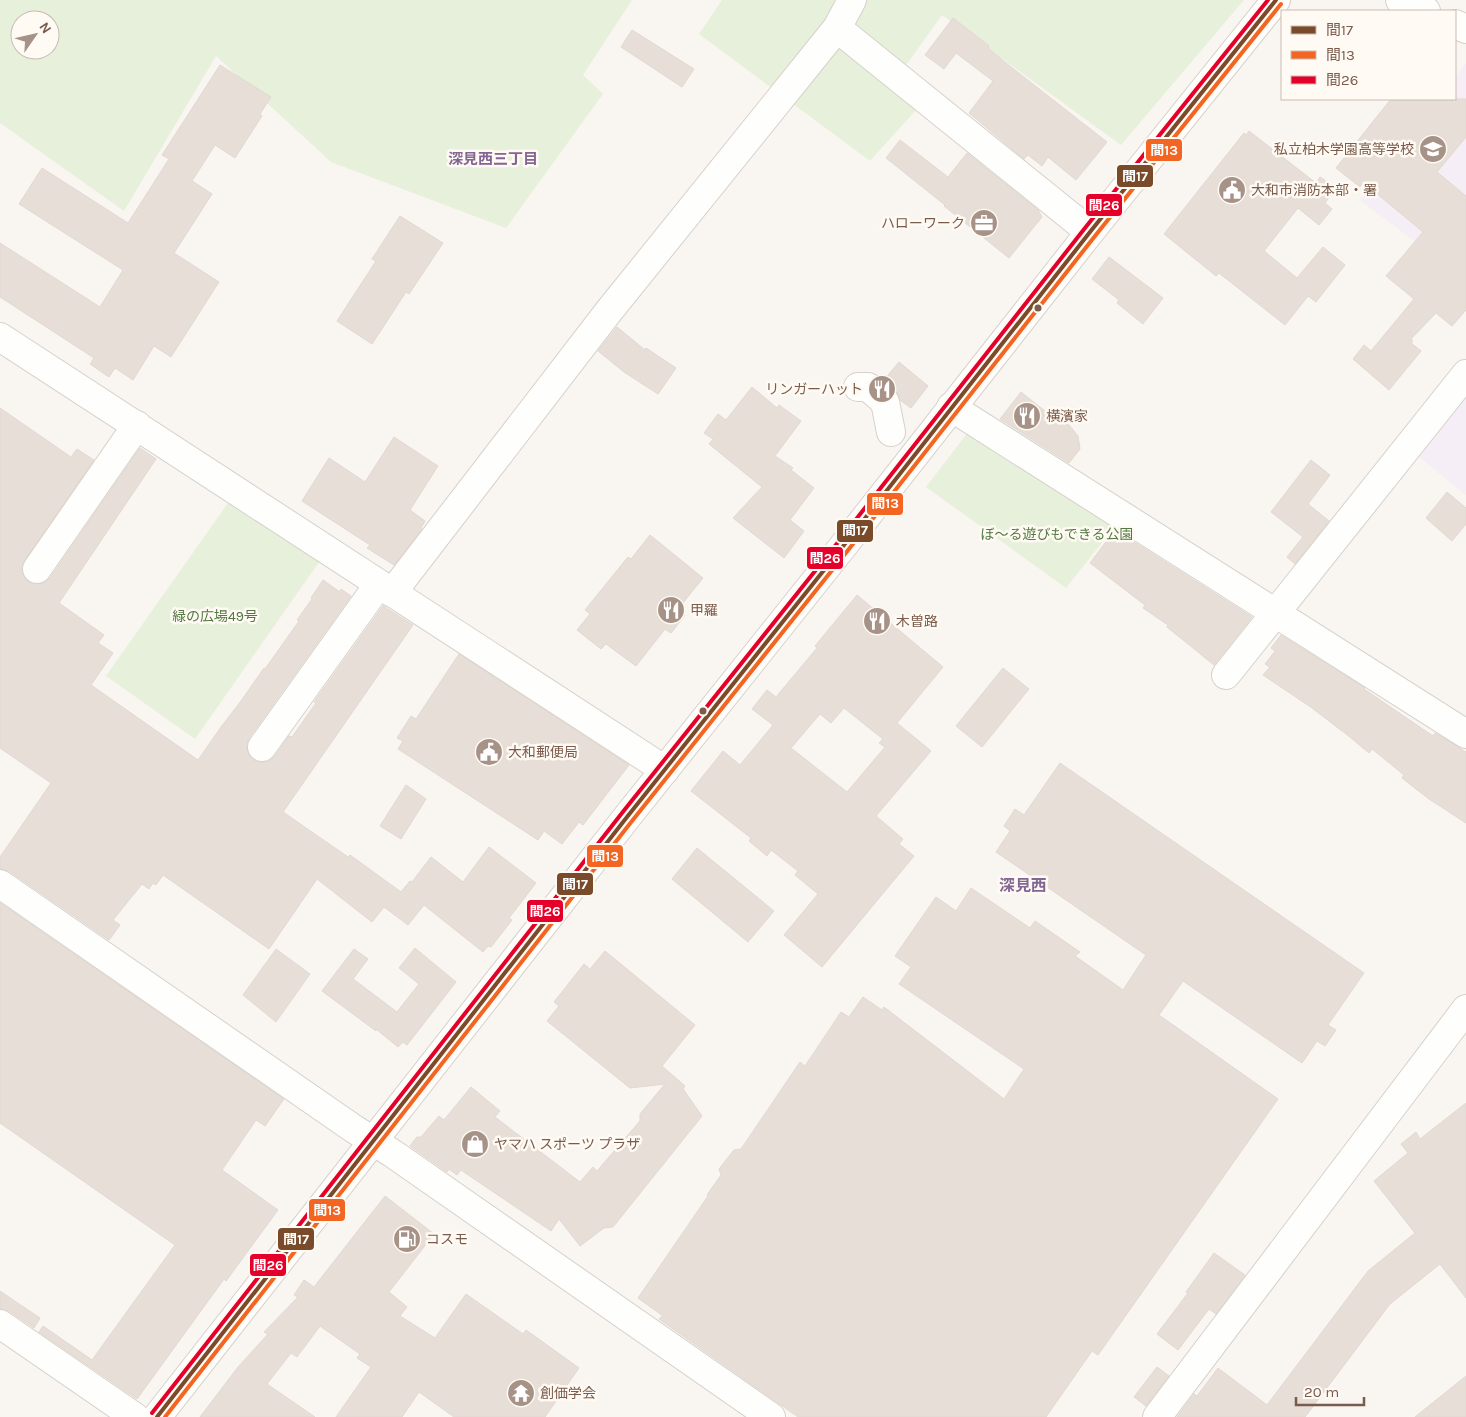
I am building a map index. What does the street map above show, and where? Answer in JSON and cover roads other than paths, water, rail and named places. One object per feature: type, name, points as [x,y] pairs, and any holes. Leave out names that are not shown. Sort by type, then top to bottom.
[{"type":"street","points":[[262,747],[386,588],[837,28],[852,0]]},
{"type":"street","points":[[157,1417],[665,770],[1276,0]]},
{"type":"street","points":[[1400,0],[1424,10]]},
{"type":"street","points":[[837,28],[1090,232]]},
{"type":"street","points":[[0,337],[665,770]]},
{"type":"street","points":[[1226,675],[1466,374]]},
{"type":"street","points":[[858,387],[868,387],[885,402],[891,432]]},
{"type":"street","points":[[951,408],[1466,734]]},
{"type":"street","points":[[37,570],[137,425]]},
{"type":"street","points":[[0,884],[771,1417]]},
{"type":"street","points":[[1157,1417],[1466,1009]]},
{"type":"street","points":[[0,1324],[136,1417]]},
{"type":"place","name":"私立柏木学園高等学校","points":[[1433,149]]},
{"type":"place","name":"大和市消防本部・署","points":[[1232,190]]},
{"type":"place","name":"ハローワーク","points":[[984,223]]},
{"type":"place","name":"リンガーハット","points":[[882,389]]},
{"type":"place","name":"横濱家","points":[[1027,416]]},
{"type":"place","name":"甲羅","points":[[671,610]]},
{"type":"place","name":"木曽路","points":[[877,621]]},
{"type":"place","name":"大和郵便局","points":[[489,752]]},
{"type":"place","name":"ヤマハ スポーツ プラザ","points":[[475,1144]]},
{"type":"place","name":"コスモ","points":[[407,1239]]},
{"type":"place","name":"創価学会","points":[[521,1393]]},
{"type":"district","name":"深見西三丁目","points":[[493,159]]},
{"type":"district","name":"深見西","points":[[1023,885]]},
{"type":"park label","name":"ぼ～る遊びもできる公園","points":[[1057,534]]},
{"type":"park label","name":"緑の広場49号","points":[[215,616]]}]
